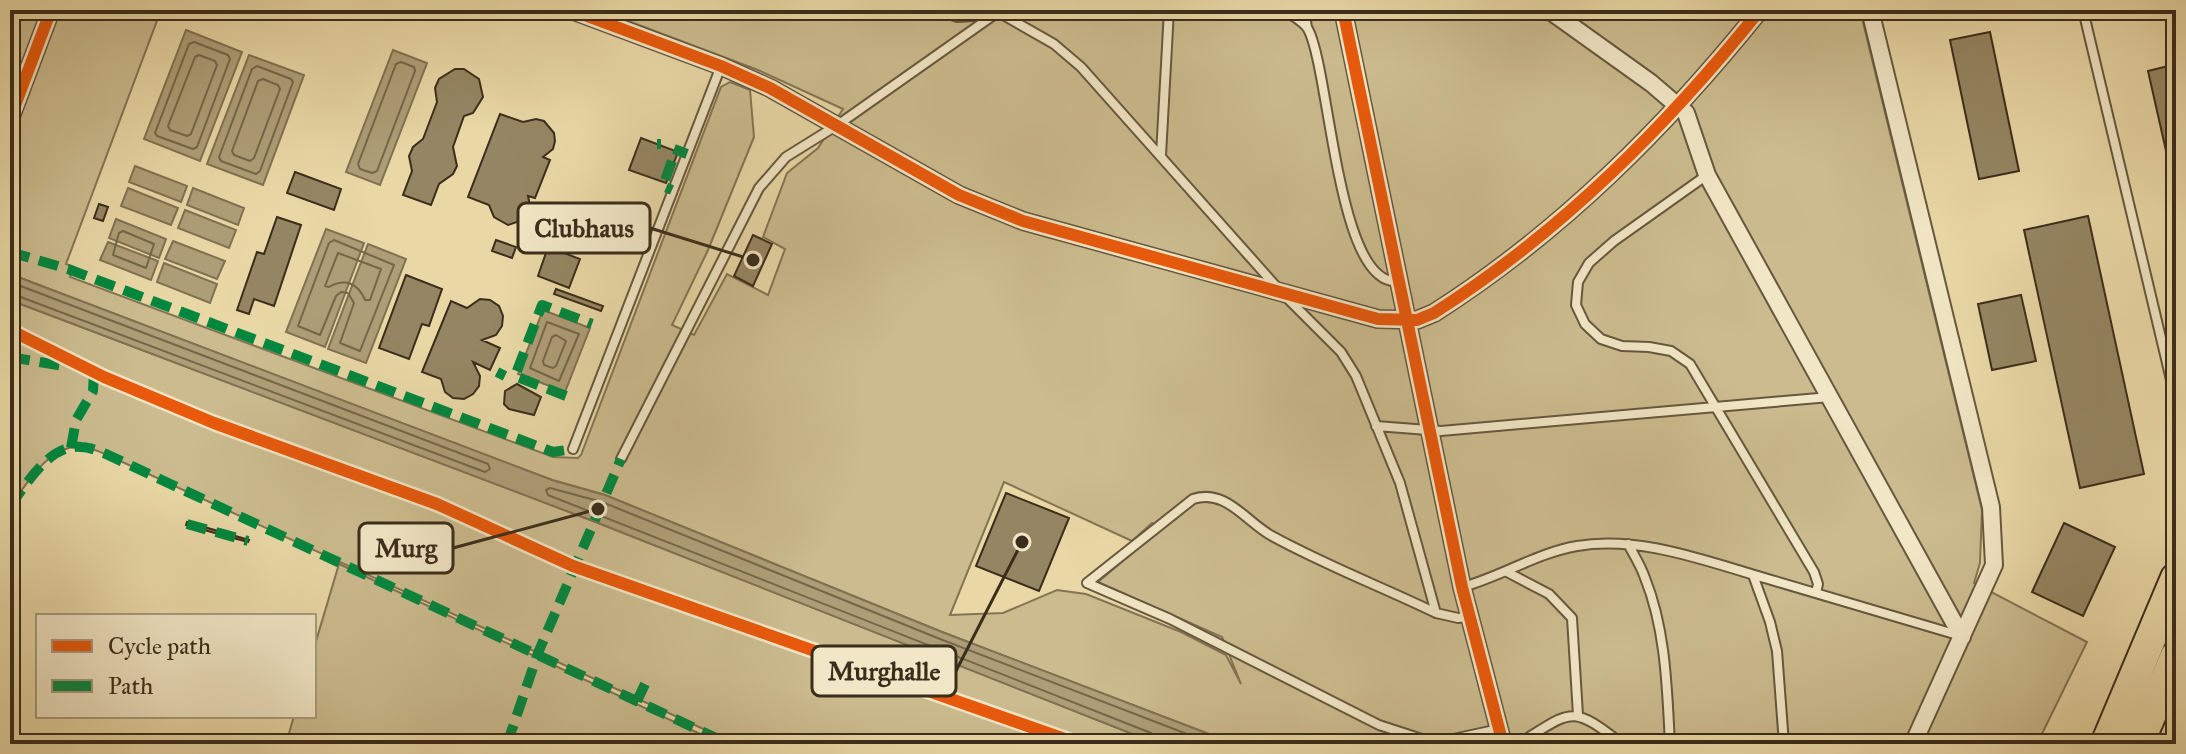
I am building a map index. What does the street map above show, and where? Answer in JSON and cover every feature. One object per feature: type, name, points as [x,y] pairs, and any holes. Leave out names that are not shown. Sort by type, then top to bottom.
[{"type":"highway","points":[[2106,744],[2176,578]]},
{"type":"highway","points":[[2138,744],[2176,656]]},
{"type":"street","points":[[10,119],[51,10]]},
{"type":"street","points":[[571,10],[721,66],[770,88],[839,124],[900,163],[959,195],[1023,221],[1378,319],[1407,320],[1417,320],[1446,305],[1552,229],[1679,106],[1760,10]]},
{"type":"street","points":[[949,10],[958,13],[1002,11]]},
{"type":"street","points":[[1343,10],[1462,587],[1501,737]]},
{"type":"street","points":[[1549,10],[1651,83],[1686,113],[1707,175],[1962,637]]},
{"type":"street","points":[[1870,10],[1991,507],[1994,565],[1913,744]]},
{"type":"lane","points":[[1161,156],[1169,10]]},
{"type":"lane","points":[[1284,10],[1307,28]]},
{"type":"lane","points":[[1304,10],[1343,194],[1358,239],[1368,264],[1379,278],[1388,282],[1398,281]]},
{"type":"lane","points":[[2083,10],[2176,401]]},
{"type":"lane","points":[[621,459],[759,188],[786,157],[1002,11],[1054,44],[1081,67],[1282,293],[1341,352],[1356,376],[1409,509],[1436,613]]},
{"type":"lane","points":[[573,449],[721,66]]},
{"type":"lane","points":[[1707,175],[1614,241],[1589,263],[1578,282],[1576,305],[1585,324],[1601,339],[1622,346],[1671,351],[1690,364],[1814,572],[1818,584],[1816,593]]},
{"type":"lane","points":[[1376,426],[1430,431],[1831,397]]},
{"type":"lane","points":[[1469,617],[1436,613],[1270,535],[1221,499],[1206,495],[1193,499],[1087,583],[1170,619],[1379,725],[1425,740],[1501,737]]},
{"type":"lane","points":[[1462,587],[1578,546],[1628,544],[1664,550],[1962,637]]},
{"type":"lane","points":[[1628,544],[1645,577],[1658,624],[1666,677],[1670,744]]},
{"type":"lane","points":[[1507,572],[1549,594],[1572,618],[1578,715]]},
{"type":"lane","points":[[1753,575],[1777,651],[1784,744]]},
{"type":"lane","points":[[1518,744],[1560,718],[1578,715],[1592,720],[1622,744]]},
{"type":"shaded area","points":[[10,10],[161,10],[66,264],[74,267],[70,277],[553,457],[578,458],[721,87],[730,82],[750,90],[754,137],[708,250],[672,325],[694,335],[727,274],[768,295],[785,249],[763,237],[787,173],[818,148],[843,109],[758,70],[599,10],[1860,10],[1982,510],[1980,563],[1974,583],[2087,642],[2037,744],[1235,744],[942,632],[605,495],[552,480],[10,274]],"holes":[[[1004,482],[1132,541],[1152,523],[1162,528],[1098,582],[1222,637],[1241,684],[1226,655],[1181,632],[1086,594],[1057,590],[1003,613],[950,615]]]},
{"type":"shaded area","points":[[10,300],[593,521],[1158,744],[736,744],[93,449],[69,448],[59,452],[40,467],[10,506]]},
{"type":"shaded area","points":[[339,564],[715,741],[729,744],[286,744],[293,718],[316,718],[316,641]]},
{"type":"water","points":[[186,30],[242,52],[200,161],[144,139]]},
{"type":"water","points":[[393,50],[427,63],[380,185],[346,172]]},
{"type":"water","points":[[249,55],[304,75],[263,185],[207,164]]},
{"type":"water","points":[[135,166],[187,186],[181,202],[129,182]]},
{"type":"water","points":[[128,188],[178,208],[171,225],[121,206]]},
{"type":"water","points":[[193,188],[244,208],[238,225],[187,205]]},
{"type":"water","points":[[185,210],[236,230],[229,248],[178,228]]},
{"type":"water","points":[[116,219],[166,239],[159,258],[109,238]]},
{"type":"water","points":[[326,229],[364,243],[325,347],[286,332]]},
{"type":"water","points":[[173,241],[225,261],[217,279],[165,259]]},
{"type":"water","points":[[108,242],[158,261],[151,280],[100,260]]},
{"type":"water","points":[[368,244],[406,259],[366,363],[328,349]]},
{"type":"water","points":[[164,263],[217,284],[210,303],[157,282]]},
{"type":"water","points":[[10,274],[552,480],[605,495],[942,632],[1235,744],[1158,744],[593,521],[10,300]]},
{"type":"water","points":[[543,310],[590,328],[565,392],[518,374]]},
{"type":"building","points":[[1990,32],[2019,171],[1979,179],[1950,40]]},
{"type":"building","points":[[2176,64],[2176,195],[2148,71]]},
{"type":"building","points":[[455,69],[464,69],[479,79],[483,97],[473,113],[464,116],[453,147],[457,166],[453,174],[439,184],[431,205],[403,195],[412,171],[409,156],[413,147],[423,139],[437,102],[435,88],[439,79]]},
{"type":"building","points":[[500,114],[523,122],[544,121],[554,133],[555,141],[553,149],[543,157],[550,160],[535,198],[528,196],[528,213],[523,220],[508,225],[494,217],[489,205],[468,197]]},
{"type":"building","points":[[641,138],[678,152],[666,183],[629,170]]},
{"type":"building","points":[[295,172],[341,189],[334,210],[287,193]]},
{"type":"building","points":[[99,204],[108,207],[103,221],[94,218]]},
{"type":"building","points":[[2088,216],[2144,474],[2080,488],[2024,230]]},
{"type":"building","points":[[277,217],[301,225],[274,306],[254,299],[249,314],[237,310],[257,252],[264,254]]},
{"type":"building","points":[[753,235],[772,244],[753,286],[734,276]]},
{"type":"building","points":[[496,240],[516,247],[512,258],[492,251]]},
{"type":"building","points":[[548,247],[580,259],[569,288],[538,276]]},
{"type":"building","points":[[406,275],[442,289],[429,326],[422,324],[409,359],[379,348]]},
{"type":"building","points":[[556,289],[603,306],[601,311],[554,294]]},
{"type":"building","points":[[2021,295],[2036,361],[1992,370],[1978,304]]},
{"type":"building","points":[[480,299],[490,300],[499,306],[503,316],[502,326],[496,335],[482,340],[500,348],[490,370],[473,362],[480,376],[479,386],[473,394],[464,399],[453,398],[445,392],[441,379],[422,372],[451,301],[467,308]]},
{"type":"building","points":[[517,384],[541,397],[534,415],[509,409],[504,404],[505,391]]},
{"type":"building","points":[[1006,493],[1069,518],[1039,591],[976,566]]},
{"type":"building","points":[[187,522],[249,540],[186,525]]},
{"type":"building","points":[[2064,523],[2115,547],[2083,616],[2032,592]]},
{"type":"marked path","points":[[674,149],[687,154]]},
{"type":"marked path","points":[[672,161],[663,186],[672,190]]},
{"type":"marked path","points":[[10,252],[68,269],[553,452],[573,449]]},
{"type":"marked path","points":[[566,396],[515,376],[542,305],[592,324]]},
{"type":"marked path","points":[[10,357],[69,367]]},
{"type":"marked path","points":[[71,448],[76,420],[93,391],[94,372]]},
{"type":"marked path","points":[[497,372],[505,376]]},
{"type":"marked path","points":[[10,506],[40,467],[59,452],[69,448],[94,449],[729,744]]},
{"type":"marked path","points":[[507,744],[538,653],[621,459]]},
{"type":"marked path","points":[[187,524],[248,541]]},
{"type":"marked path","points":[[637,701],[645,684]]},
{"type":"cycle path","points":[[10,119],[51,10]]},
{"type":"cycle path","points":[[571,10],[721,66],[770,88],[959,195],[1023,221],[1378,319],[1417,320],[1434,313],[1481,282],[1609,175],[1687,95],[1760,10]]},
{"type":"cycle path","points":[[1343,10],[1462,587],[1503,744]]},
{"type":"cycle path","points":[[10,330],[104,377],[214,423],[437,504],[573,566],[1079,744]]},
{"type":"place","name":"Clubhaus","points":[[753,260]]},
{"type":"place","name":"Murg","points":[[598,509]]},
{"type":"place","name":"Murghalle","points":[[1022,542]]}]
